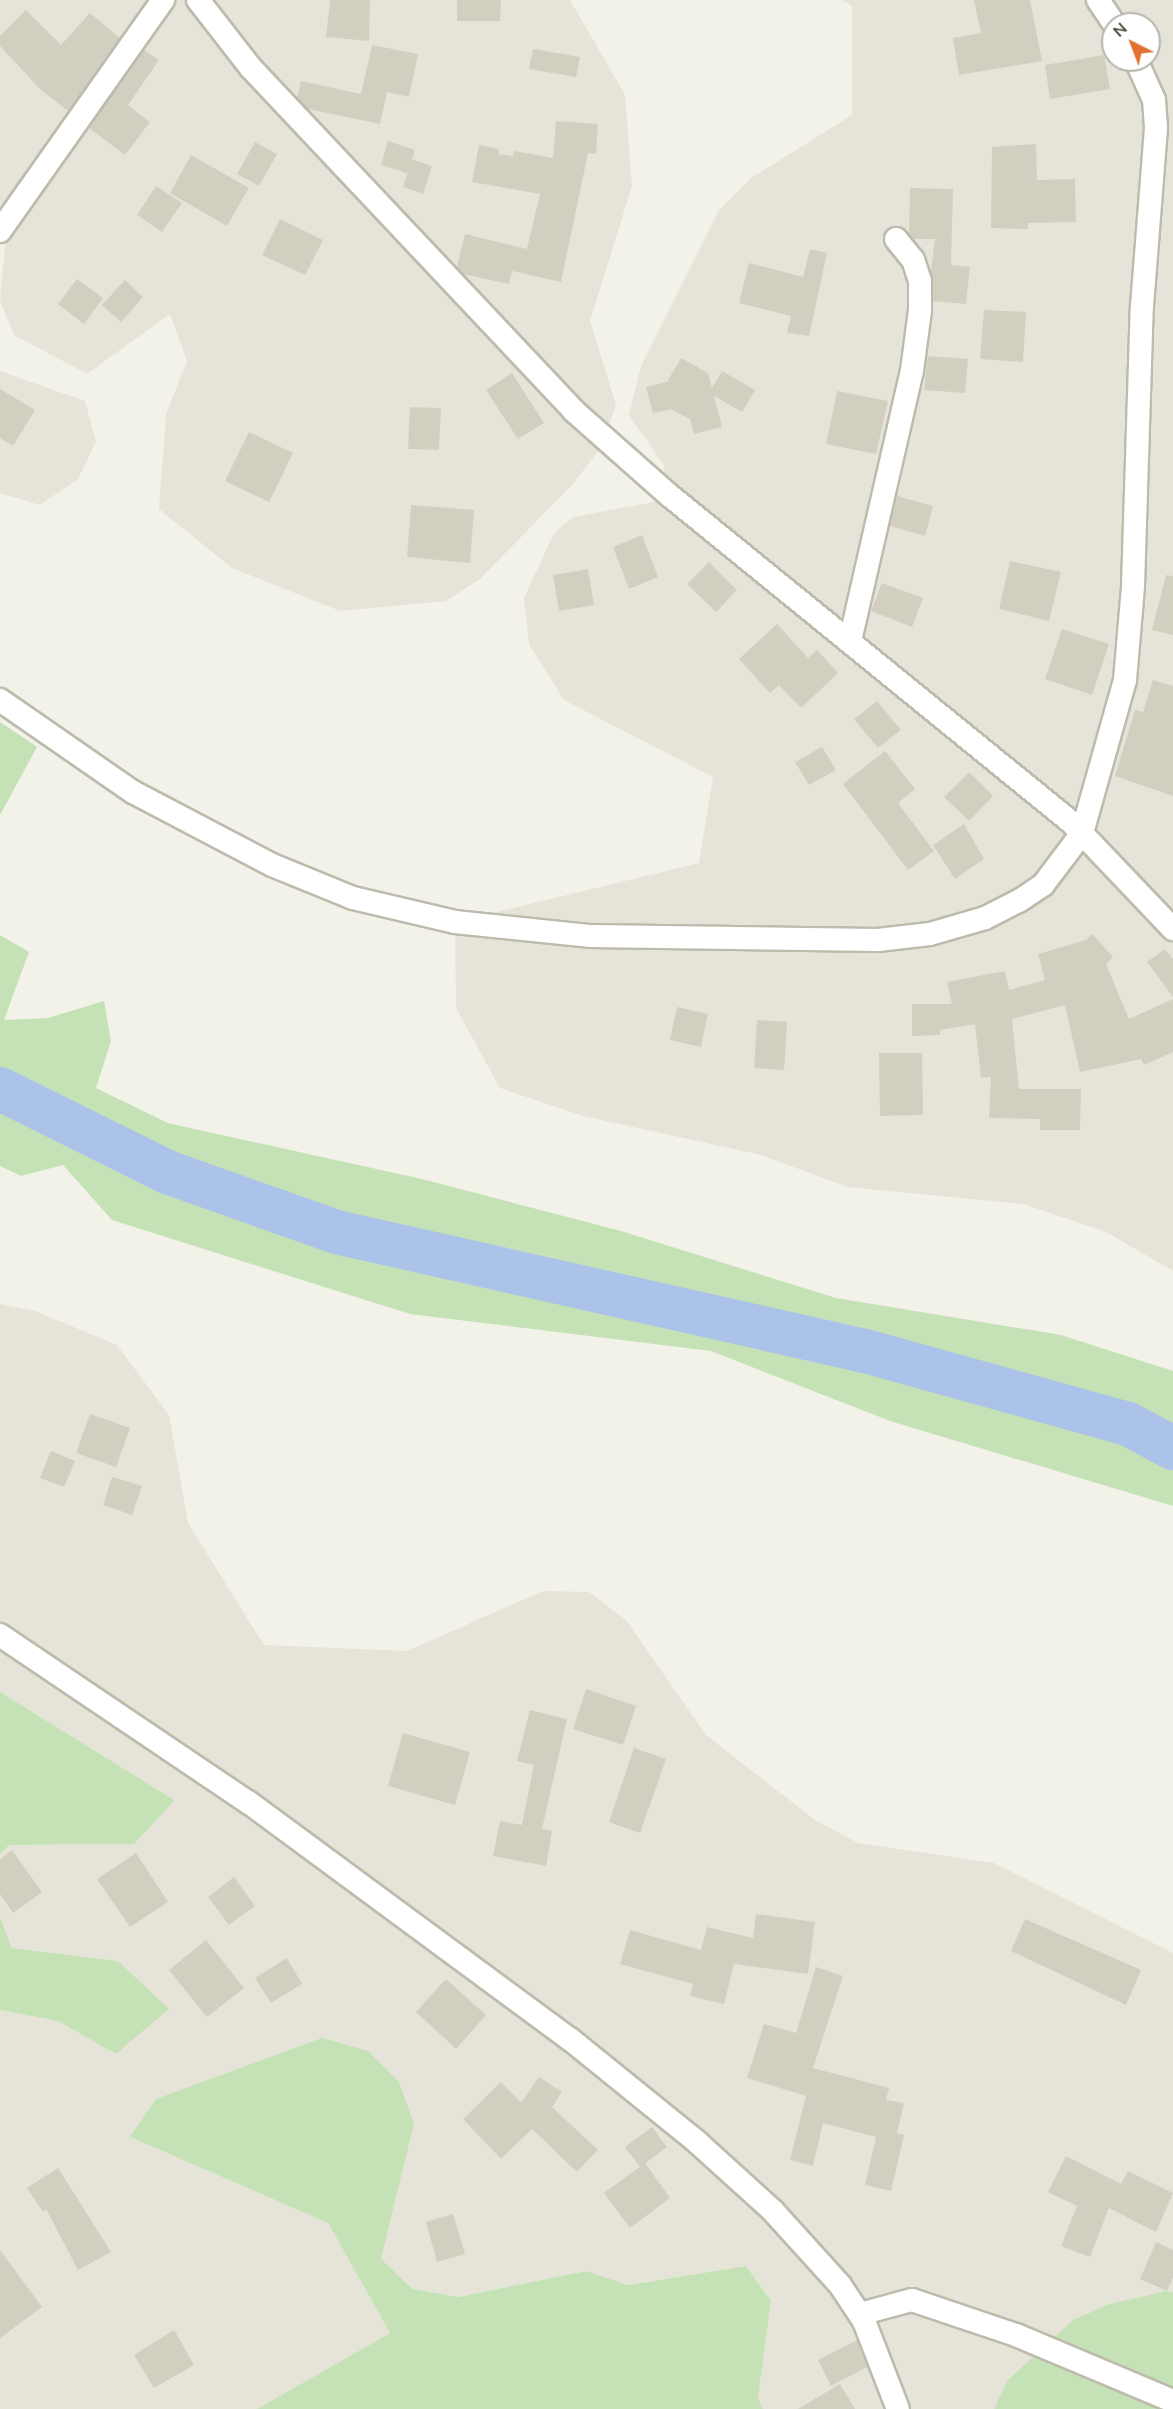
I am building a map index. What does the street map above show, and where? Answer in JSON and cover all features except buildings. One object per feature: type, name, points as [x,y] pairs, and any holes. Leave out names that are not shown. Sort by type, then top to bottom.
[{"type":"street","points":[[0,231],[163,0]]},
{"type":"street","points":[[198,0],[291,111],[574,411],[669,495],[1082,833],[1173,929]]},
{"type":"street","points":[[0,700],[133,792],[272,865],[353,898],[455,922],[591,936],[878,940],[930,934],[985,918],[1019,901],[1043,885],[1082,833],[1125,680],[1133,586],[1142,306],[1156,128],[1155,100],[1142,72]]},
{"type":"street","points":[[850,641],[912,371],[920,310],[920,281],[913,260],[896,239]]},
{"type":"street","points":[[0,1635],[248,1802],[570,2039],[697,2142],[773,2211],[824,2264],[860,2314],[898,2409]]},
{"type":"street","points":[[860,2314],[912,2300],[1017,2335],[1173,2401]]},
{"type":"shaded area","points":[[0,0],[570,0],[625,95],[632,186],[590,321],[616,405],[602,446],[573,484],[480,579],[446,601],[340,611],[232,568],[159,509],[166,414],[187,361],[170,314],[87,374],[14,335],[0,301],[6,236],[0,200]]},
{"type":"shaded area","points":[[843,0],[1173,0],[1173,1271],[1106,1232],[1023,1204],[847,1187],[761,1155],[583,1116],[500,1088],[456,1008],[455,922],[699,863],[713,777],[564,700],[529,644],[524,598],[554,533],[573,517],[654,502],[665,467],[629,415],[641,366],[719,210],[751,178],[852,115],[852,7]]},
{"type":"shaded area","points":[[0,371],[85,401],[96,442],[78,479],[40,505],[0,493]]},
{"type":"shaded area","points":[[0,1304],[35,1311],[117,1345],[169,1415],[188,1523],[264,1645],[407,1651],[543,1591],[589,1592],[626,1620],[706,1735],[815,1820],[858,1843],[994,1863],[1173,1953],[1173,2292],[1167,2291],[1007,2381],[994,2409],[763,2409],[758,2398],[771,2301],[746,2266],[627,2285],[586,2271],[458,2297],[414,2289],[381,2259],[414,2124],[130,2137],[328,2223],[390,2333],[257,2409],[0,2409],[0,2010],[58,2021],[116,2054],[118,1961],[12,1948],[0,1917],[0,1854],[9,1845],[134,1844],[174,1801],[0,1692]]},
{"type":"green space","points":[[0,722],[37,747],[0,815]]},
{"type":"green space","points":[[0,935],[29,952],[4,1020],[48,1018],[104,1001],[111,1041],[96,1088],[168,1123],[422,1179],[621,1231],[836,1298],[1061,1335],[1173,1371],[1173,1506],[890,1421],[711,1351],[410,1314],[112,1220],[63,1165],[21,1176],[0,1166]]},
{"type":"green space","points":[[0,1692],[175,1800],[134,1844],[9,1845],[0,1854]]},
{"type":"green space","points":[[0,1917],[12,1948],[118,1961],[169,2009],[116,2054],[58,2021],[0,2010]]},
{"type":"green space","points":[[322,2038],[368,2051],[399,2082],[414,2124],[381,2259],[413,2289],[458,2297],[586,2271],[628,2285],[746,2266],[771,2301],[758,2398],[763,2409],[257,2409],[390,2333],[328,2223],[130,2137],[156,2099]]},
{"type":"green space","points":[[1167,2291],[1173,2292],[1173,2409],[994,2409],[1007,2381],[1073,2320],[1110,2304]]},
{"type":"waterway","points":[[0,1089],[167,1172],[336,1232],[865,1351],[1128,1424],[1173,1448]]}]
